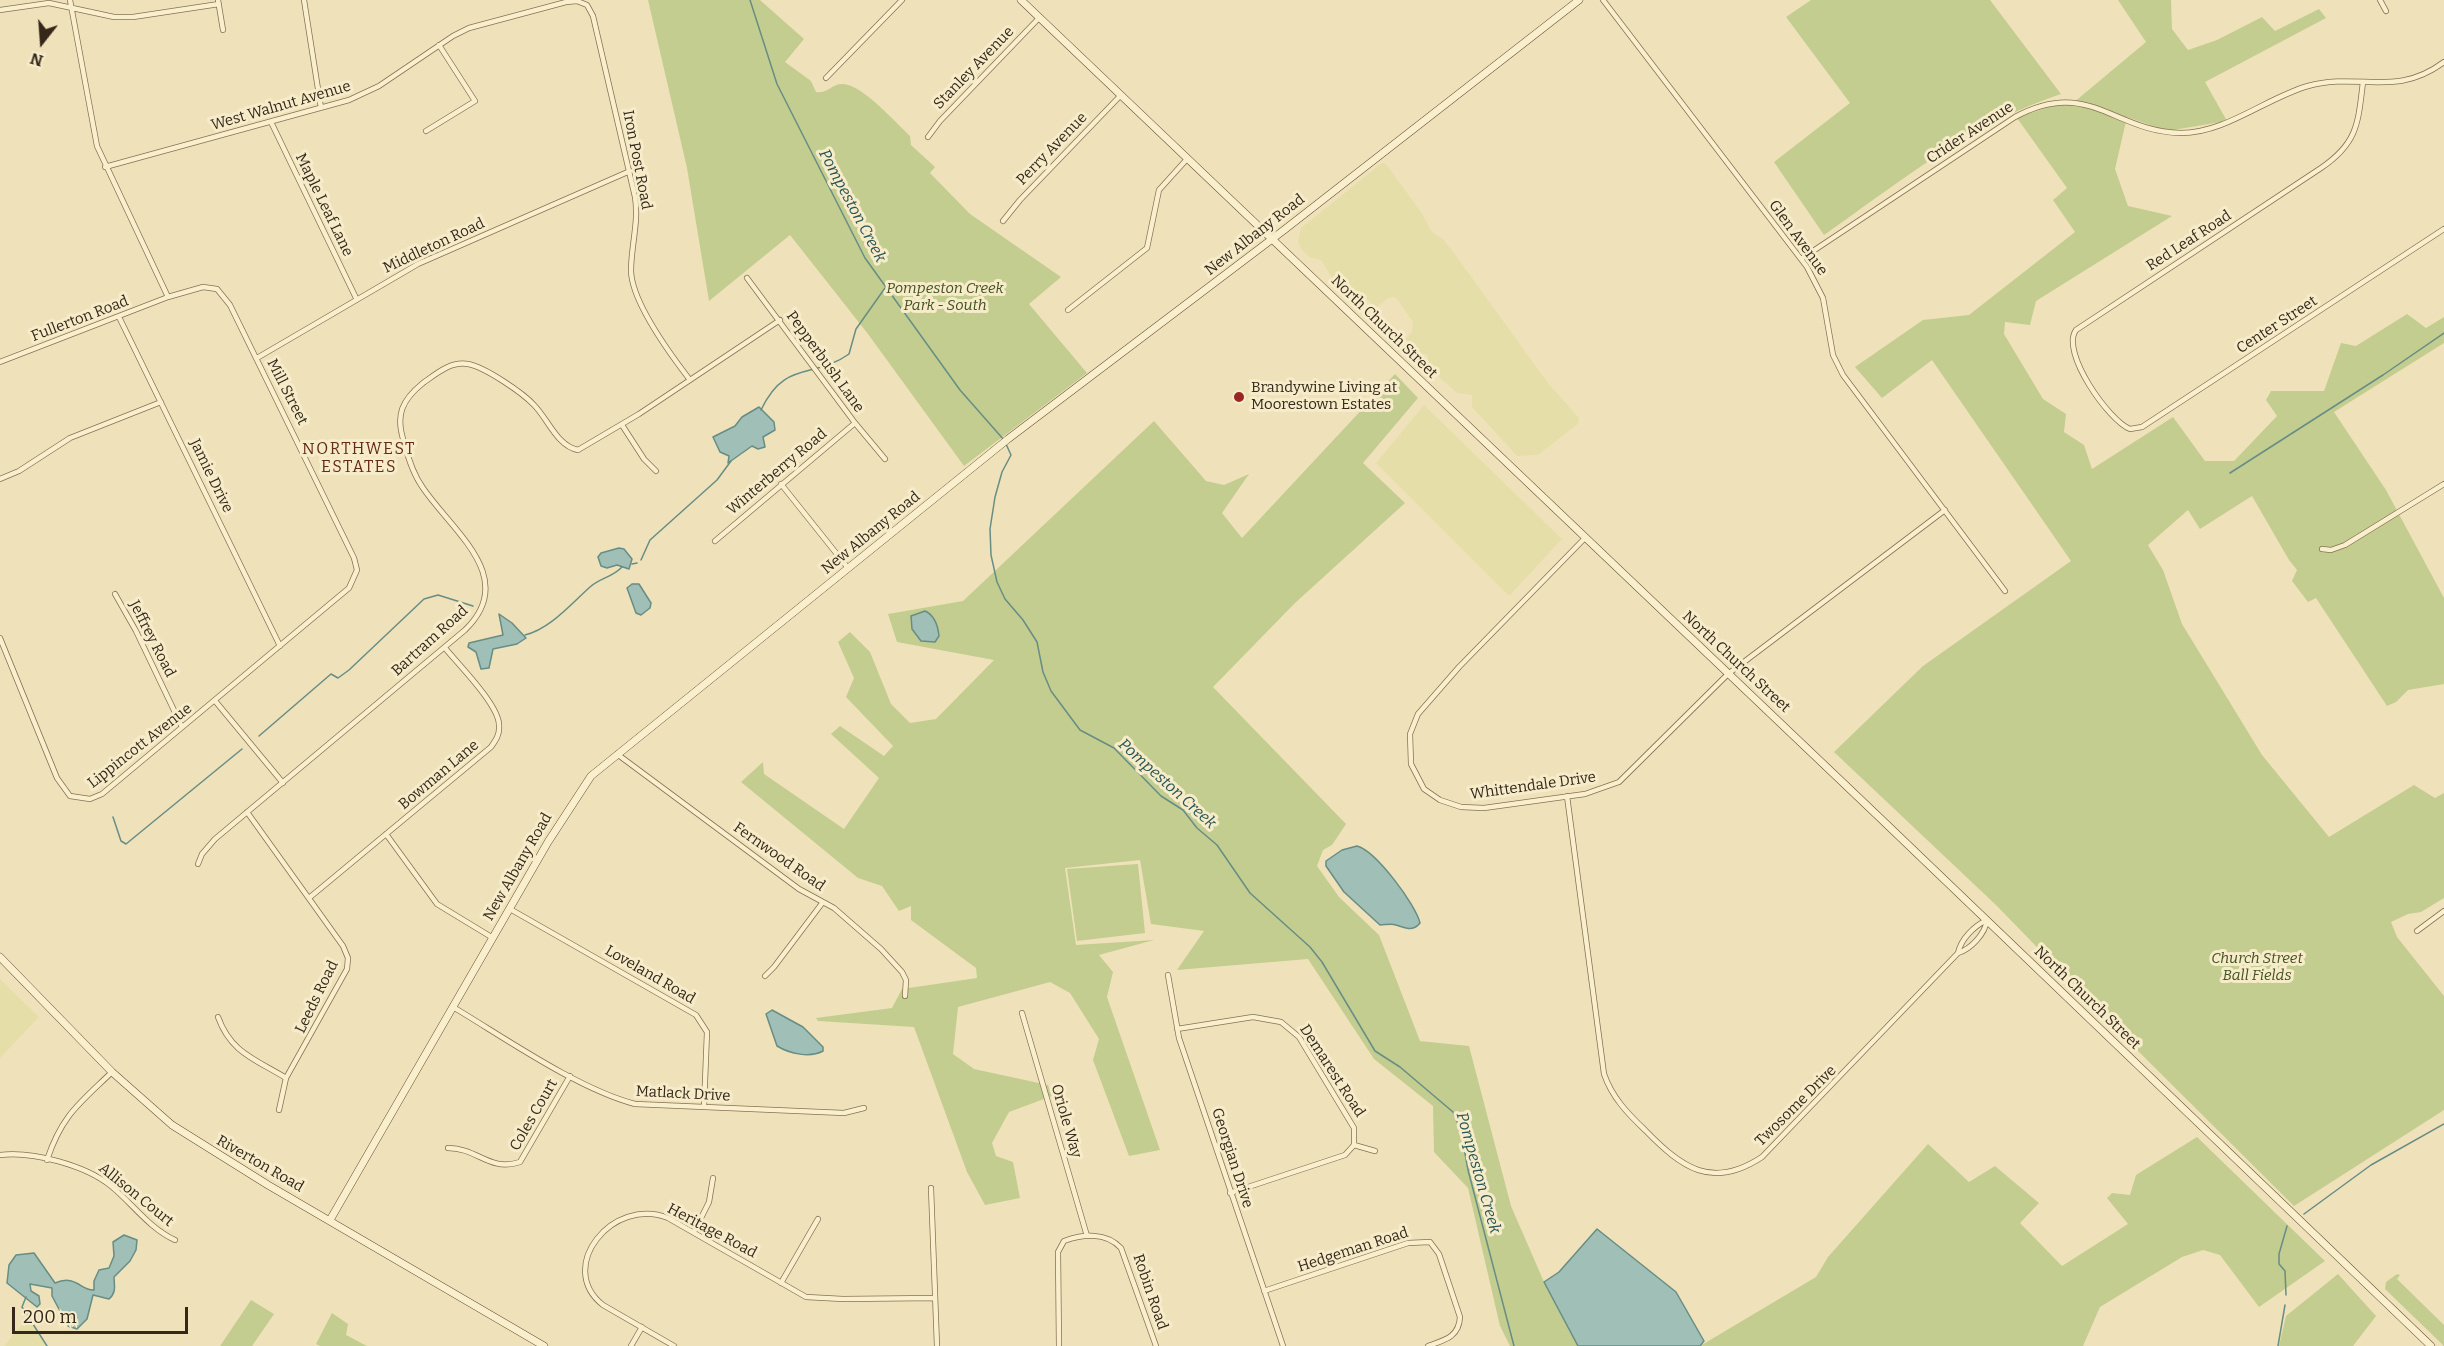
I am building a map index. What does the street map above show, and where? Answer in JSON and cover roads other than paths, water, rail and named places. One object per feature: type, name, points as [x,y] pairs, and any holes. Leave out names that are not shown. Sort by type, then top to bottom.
[{"type":"main road","name":"North Church Street","points":[[1021,0],[2431,1346]]},
{"type":"main road","name":"New Albany Road","points":[[330,1220],[493,938],[583,788],[616,753],[1008,439],[1272,239],[1579,0]]},
{"type":"main road","name":"Riverton Road","points":[[0,957],[112,1072],[149,1107],[187,1136],[544,1346]]},
{"type":"street","points":[[70,0],[91,125],[105,167],[168,297]]},
{"type":"street","points":[[304,0],[321,108]]},
{"type":"street","points":[[826,78],[902,0]]},
{"type":"street","name":"Glen Avenue","points":[[1603,0],[1801,259],[1823,298],[1831,344],[1839,368],[2005,591]]},
{"type":"street","points":[[2380,0],[2386,11]]},
{"type":"street","name":"West Walnut Avenue","points":[[105,167],[349,100],[379,86],[469,28],[566,3],[577,1],[587,4]]},
{"type":"street","points":[[0,10],[40,3],[114,17],[133,17],[218,2],[223,30]]},
{"type":"street","name":"Iron Post Road","points":[[587,4],[593,16],[636,205],[631,271],[633,288],[644,310],[690,380]]},
{"type":"street","name":"Stanley Avenue","points":[[928,137],[940,121],[1039,18]]},
{"type":"street","points":[[426,130],[475,101],[440,45]]},
{"type":"street","name":"Crider Avenue","points":[[1801,259],[2015,117],[2043,105],[2082,103],[2150,128],[2190,132],[2211,128],[2309,86],[2334,82],[2407,81],[2428,73],[2444,62]]},
{"type":"street","name":"Red Leaf Road","points":[[2120,424],[2081,370],[2071,346],[2073,334],[2087,321],[2338,156],[2354,135],[2363,82]]},
{"type":"street","name":"Perry Avenue","points":[[1004,221],[1020,200],[1121,95]]},
{"type":"street","name":"Maple Leaf Lane","points":[[271,122],[356,298]]},
{"type":"street","points":[[1068,310],[1147,248],[1159,190],[1187,159]]},
{"type":"street","name":"Middleton Road","points":[[257,358],[356,298],[418,264],[630,171]]},
{"type":"street","name":"Center Street","points":[[2120,424],[2130,429],[2147,424],[2444,230]]},
{"type":"street","name":"Pepperbush Lane","points":[[747,278],[855,423],[885,459]]},
{"type":"street","name":"Mill Street","points":[[168,297],[203,287],[217,289],[230,305],[354,558],[357,570],[349,588],[216,702]]},
{"type":"street","name":"Fullerton Road","points":[[0,362],[168,297]]},
{"type":"street","name":"Jamie Drive","points":[[119,317],[280,646]]},
{"type":"street","name":"Bartram Road","points":[[198,864],[210,844],[445,648],[478,616],[485,600],[487,583],[477,560],[416,477],[399,425],[400,412],[406,398],[445,368],[466,364],[487,373],[527,399],[564,443],[573,449],[584,448],[780,320]]},
{"type":"street","points":[[0,479],[19,471],[70,438],[161,402]]},
{"type":"street","name":"Winterberry Road","points":[[715,541],[855,423]]},
{"type":"street","points":[[622,425],[644,459],[656,471]]},
{"type":"street","points":[[781,484],[848,568]]},
{"type":"street","points":[[2322,549],[2331,550],[2345,545],[2444,484]]},
{"type":"street","name":"Whittendale Drive","points":[[1585,538],[1424,704],[1413,723],[1409,744],[1411,764],[1418,781],[1431,795],[1450,805],[1484,808],[1597,792],[1619,782],[1728,674],[1945,510]]},
{"type":"street","name":"Jeffrey Road","points":[[115,594],[182,727]]},
{"type":"street","name":"Lippincott Avenue","points":[[0,638],[57,778],[70,796],[90,799],[102,794],[182,727],[216,702]]},
{"type":"street","name":"Bowman Lane","points":[[309,898],[491,747],[499,736],[500,723],[493,708],[445,648]]},
{"type":"street","points":[[216,702],[283,783]]},
{"type":"street","name":"Fernwood Road","points":[[616,753],[799,889],[850,921],[898,967],[906,980],[905,996]]},
{"type":"street","name":"Twosome Drive","points":[[1567,796],[1604,1074],[1614,1096],[1629,1114],[1671,1156],[1690,1168],[1711,1173],[1732,1172],[1762,1157],[1958,953],[1960,946],[1978,924],[1987,920],[1986,931],[1965,951],[1958,953]]},
{"type":"street","name":"Leeds Road","points":[[247,812],[343,946],[348,964],[311,1037],[286,1078],[279,1110]]},
{"type":"street","points":[[386,834],[437,904],[493,938]]},
{"type":"street","points":[[765,976],[823,902]]},
{"type":"street","name":"Loveland Road","points":[[510,909],[696,1015],[707,1032],[704,1107]]},
{"type":"street","points":[[2417,931],[2444,911]]},
{"type":"street","name":"Georgian Drive","points":[[1168,975],[1177,1029],[1283,1346]]},
{"type":"street","name":"Matlack Drive","points":[[453,1007],[570,1076],[617,1100],[635,1104],[844,1113],[864,1108]]},
{"type":"street","name":"Oriole Way","points":[[1022,1013],[1087,1236]]},
{"type":"street","points":[[218,1017],[225,1037],[233,1045],[286,1078]]},
{"type":"street","name":"Demarest Road","points":[[1177,1029],[1253,1017],[1275,1019],[1288,1026],[1299,1037],[1352,1123],[1354,1145]]},
{"type":"street","points":[[47,1160],[64,1119],[112,1072]]},
{"type":"street","name":"Coles Court","points":[[448,1148],[464,1148],[495,1165],[508,1166],[520,1162],[532,1146],[570,1076]]},
{"type":"street","points":[[1230,1193],[1345,1155],[1354,1145],[1375,1151]]},
{"type":"street","name":"Allison Court","points":[[0,1155],[13,1153],[93,1173],[110,1186],[159,1233],[175,1240]]},
{"type":"street","points":[[694,1232],[709,1202],[713,1178]]},
{"type":"street","points":[[932,1188],[937,1346]]},
{"type":"street","name":"Heritage Road","points":[[642,1327],[603,1305],[593,1297],[587,1286],[586,1268],[598,1239],[614,1221],[625,1216],[649,1214],[668,1218],[800,1294],[820,1299],[935,1298]]},
{"type":"street","points":[[781,1283],[818,1219]]},
{"type":"street","points":[[1059,1346],[1058,1252],[1064,1241],[1087,1236]]},
{"type":"street","name":"Robin Road","points":[[1087,1236],[1108,1238],[1121,1248],[1156,1346]]},
{"type":"street","name":"Hedgeman Road","points":[[1264,1291],[1408,1243],[1430,1242],[1439,1254],[1460,1317],[1460,1324],[1452,1338],[1428,1346]]},
{"type":"street","points":[[631,1346],[642,1327],[674,1346]]},
{"type":"water","points":[[759,407],[774,422],[775,430],[763,437],[765,447],[758,449],[752,446],[728,463],[729,456],[720,452],[713,437],[735,426],[742,417]]},
{"type":"water","points":[[619,548],[624,549],[632,559],[629,569],[617,565],[607,568],[601,566],[598,557],[601,553]]},
{"type":"water","points":[[632,584],[639,584],[651,603],[650,608],[641,615],[636,613],[627,588]]},
{"type":"water","points":[[925,611],[931,615],[937,625],[939,636],[935,642],[921,641],[912,629],[911,616]]},
{"type":"water","points":[[499,614],[512,623],[526,638],[517,644],[493,649],[489,668],[481,669],[476,652],[468,647],[469,643],[503,635]]},
{"type":"water","points":[[1357,846],[1365,850],[1384,868],[1403,892],[1420,923],[1415,928],[1409,929],[1392,924],[1380,925],[1344,892],[1326,866],[1326,861],[1342,850]]},
{"type":"water","points":[[772,1010],[803,1027],[823,1047],[823,1051],[800,1054],[777,1046],[766,1014]]},
{"type":"water","points":[[1597,1229],[1676,1292],[1704,1341],[1700,1346],[1578,1346],[1544,1282],[1559,1272]]},
{"type":"water","points":[[124,1235],[137,1240],[136,1250],[130,1261],[114,1277],[112,1296],[109,1299],[93,1295],[87,1319],[77,1329],[68,1326],[52,1296],[52,1288],[30,1284],[31,1291],[39,1296],[40,1304],[37,1307],[7,1283],[9,1265],[16,1255],[34,1253],[55,1283],[68,1280],[94,1290],[94,1281],[99,1270],[109,1268],[114,1256],[113,1242]]},
{"type":"waterway","name":"Pompeston Creek","points":[[750,0],[777,84],[865,258],[960,390],[1004,440]]},
{"type":"waterway","points":[[761,410],[770,394],[780,383],[790,377],[836,362],[849,354],[856,329],[885,288]]},
{"type":"waterway","points":[[2230,473],[2444,333]]},
{"type":"waterway","name":"Pompeston Creek","points":[[1006,444],[1011,455],[1002,472],[995,497],[990,529],[991,555],[997,582],[1005,599],[1023,620],[1037,642],[1043,672],[1051,691],[1080,730],[1114,748],[1161,796],[1183,810],[1197,828],[1217,845],[1250,893],[1310,947],[1322,962],[1375,1051],[1400,1067],[1453,1112],[1461,1131],[1468,1170],[1514,1346]]},
{"type":"waterway","points":[[641,560],[650,540],[717,480],[731,461]]},
{"type":"waterway","points":[[632,564],[637,563]]},
{"type":"waterway","points":[[525,635],[552,622],[594,584],[622,567]]},
{"type":"waterway","points":[[259,736],[331,674],[338,678],[349,670],[424,599],[438,595],[473,606]]},
{"type":"waterway","points":[[113,817],[121,841],[126,844],[242,749]]},
{"type":"waterway","points":[[2304,1214],[2371,1165],[2444,1124]]},
{"type":"waterway","points":[[2286,1295],[2285,1271],[2279,1264],[2279,1254],[2287,1226]]},
{"type":"waterway","points":[[26,1297],[22,1307],[47,1346]]},
{"type":"waterway","points":[[2278,1346],[2285,1305]]},
{"type":"place","name":"Brandywine Living at Moorestown Estates","points":[[1239,397]]},
{"type":"district","name":"NORTHWEST ESTATES","points":[[359,459]]},
{"type":"park label","name":"Pompeston Creek Park - South","points":[[945,298]]},
{"type":"park label","name":"Church Street Ball Fields","points":[[2257,968]]}]
